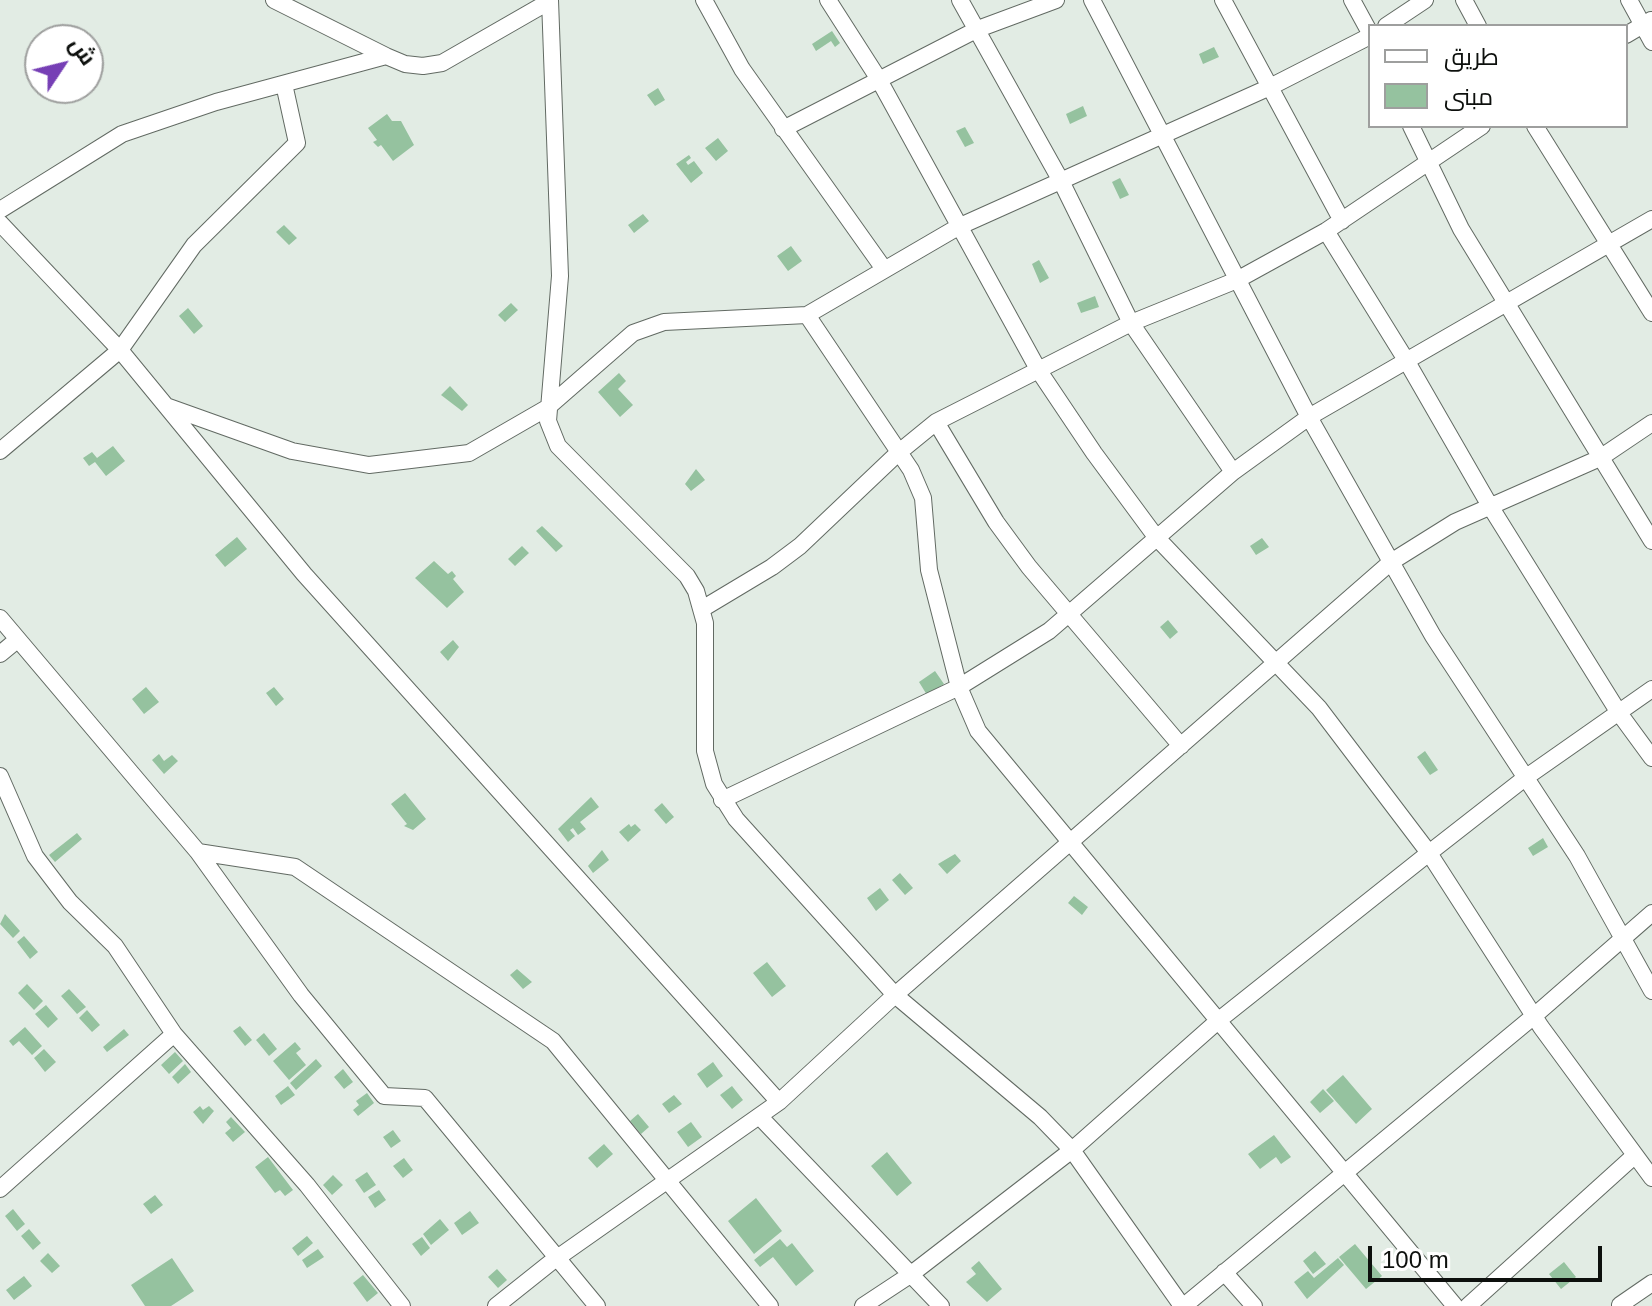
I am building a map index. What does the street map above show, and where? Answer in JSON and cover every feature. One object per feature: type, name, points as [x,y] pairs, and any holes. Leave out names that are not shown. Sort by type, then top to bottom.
[{"type":"street","points":[[274,0],[405,64],[442,63],[550,1],[560,276],[547,408],[552,434],[558,446],[687,576],[702,609],[706,638],[705,751],[722,800],[895,995],[1040,1117],[1072,1150],[1183,1306],[1534,1016],[1652,913]]},
{"type":"street","points":[[704,0],[742,69],[884,269]]},
{"type":"street","points":[[828,0],[878,78],[1039,371],[1156,537],[1319,708],[1429,853],[1534,1016],[1652,1178]]},
{"type":"street","points":[[960,0],[1061,181],[1131,323],[1233,472]]},
{"type":"street","points":[[783,129],[978,29],[1056,0]]},
{"type":"street","points":[[1092,0],[1309,417],[1477,708],[1577,856],[1652,991]]},
{"type":"street","points":[[1223,0],[1342,221]]},
{"type":"street","points":[[1352,0],[1368,31]]},
{"type":"street","points":[[1389,24],[1425,0]]},
{"type":"street","points":[[1464,0],[1477,24]]},
{"type":"street","points":[[1629,0],[1648,21],[1652,42]]},
{"type":"street","points":[[1628,34],[1648,21]]},
{"type":"street","points":[[166,406],[292,451],[369,465],[469,453],[547,408],[622,340],[648,327],[664,322],[807,315],[958,227],[1270,87],[1368,36]]},
{"type":"street","points":[[0,210],[122,134],[386,56]]},
{"type":"street","points":[[0,451],[120,350],[194,245],[297,143],[284,84]]},
{"type":"street","points":[[1412,128],[1428,164],[1507,305],[1652,541]]},
{"type":"street","points":[[702,609],[772,567],[800,546],[898,453],[936,422],[1131,323],[1237,280],[1342,221],[1479,128]]},
{"type":"street","points":[[1536,128],[1652,313]]},
{"type":"street","points":[[722,800],[959,687],[1049,631],[1233,472],[1309,417],[1609,247],[1652,219]]},
{"type":"street","points":[[0,223],[120,350],[304,574],[779,1102]]},
{"type":"street","points":[[1326,231],[1406,360],[1490,506],[1619,713],[1652,758]]},
{"type":"street","points":[[807,315],[898,453],[923,498],[929,570],[959,687],[978,731],[1455,1306]]},
{"type":"street","points":[[936,422],[996,522],[1068,615],[1181,746]]},
{"type":"street","points":[[496,1306],[559,1257],[779,1102],[895,995],[1391,562],[1422,541],[1490,506],[1600,458],[1652,423]]},
{"type":"street","points":[[0,618],[198,852],[301,995],[384,1096],[425,1098],[597,1306]]},
{"type":"street","points":[[0,654],[17,640]]},
{"type":"street","points":[[863,1306],[910,1275],[1072,1150],[1219,1020],[1429,853],[1525,778],[1652,689]]},
{"type":"street","points":[[0,776],[35,856],[70,902],[115,946],[174,1034],[307,1185],[402,1306]]},
{"type":"street","points":[[198,852],[295,867],[553,1041],[770,1306]]},
{"type":"street","points":[[0,1189],[174,1034]]},
{"type":"street","points":[[760,1117],[941,1306]]},
{"type":"street","points":[[1468,1306],[1634,1156]]},
{"type":"street","points":[[1224,1272],[1254,1306]]},
{"type":"street","points":[[1620,1305],[1652,1283]]},
{"type":"building","points":[[832,31],[840,43],[835,47],[831,41],[816,51],[812,44]]},
{"type":"building","points":[[1214,47],[1219,57],[1203,64],[1199,54]]},
{"type":"building","points":[[658,88],[665,100],[655,106],[647,95]]},
{"type":"building","points":[[1083,106],[1087,116],[1070,124],[1066,114]]},
{"type":"building","points":[[387,114],[392,121],[401,121],[414,145],[393,161],[381,145],[378,147],[373,142],[377,140],[368,128]]},
{"type":"building","points":[[965,127],[974,143],[965,147],[956,131]]},
{"type":"building","points":[[718,138],[728,151],[716,161],[705,148]]},
{"type":"building","points":[[689,155],[688,165],[694,161],[703,173],[691,183],[676,164]]},
{"type":"building","points":[[1120,178],[1129,195],[1120,199],[1112,182]]},
{"type":"building","points":[[643,214],[649,221],[634,233],[628,225]]},
{"type":"building","points":[[284,225],[297,238],[289,245],[276,232]]},
{"type":"building","points":[[791,246],[802,261],[788,271],[777,256]]},
{"type":"building","points":[[1039,260],[1049,278],[1040,283],[1032,264]]},
{"type":"building","points":[[1095,296],[1099,307],[1081,313],[1077,303]]},
{"type":"building","points":[[511,303],[518,310],[505,322],[498,315]]},
{"type":"building","points":[[188,308],[203,326],[194,334],[179,316]]},
{"type":"building","points":[[619,373],[626,381],[618,389],[633,405],[620,417],[598,392]]},
{"type":"building","points":[[450,386],[468,405],[462,411],[441,395]]},
{"type":"building","points":[[113,446],[125,461],[106,476],[95,462],[89,466],[83,458],[92,452],[97,458]]},
{"type":"building","points":[[696,469],[705,480],[691,491],[685,484]]},
{"type":"building","points":[[542,526],[563,546],[556,552],[536,531]]},
{"type":"building","points":[[237,537],[247,549],[225,567],[215,555]]},
{"type":"building","points":[[1262,538],[1269,547],[1256,555],[1250,546]]},
{"type":"building","points":[[522,546],[529,553],[515,566],[508,559]]},
{"type":"building","points":[[434,561],[448,574],[452,571],[456,576],[453,579],[464,592],[447,608],[415,578]]},
{"type":"building","points":[[1168,620],[1178,632],[1170,639],[1160,627]]},
{"type":"building","points":[[453,640],[459,647],[448,661],[440,652]]},
{"type":"building","points":[[935,671],[944,684],[927,695],[919,682]]},
{"type":"building","points":[[146,687],[159,702],[144,714],[132,699]]},
{"type":"building","points":[[274,687],[284,699],[276,706],[266,693]]},
{"type":"building","points":[[1425,751],[1438,770],[1430,775],[1417,757]]},
{"type":"building","points":[[159,754],[164,761],[172,755],[178,761],[164,774],[152,760]]},
{"type":"building","points":[[405,793],[426,819],[413,830],[404,826],[407,824],[391,804]]},
{"type":"building","points":[[591,797],[599,807],[580,822],[586,829],[578,835],[573,828],[570,830],[575,836],[568,842],[558,829]]},
{"type":"building","points":[[662,803],[674,817],[666,824],[654,810]]},
{"type":"building","points":[[629,824],[631,827],[635,824],[641,830],[628,842],[619,832]]},
{"type":"building","points":[[77,833],[82,839],[55,862],[49,855]]},
{"type":"building","points":[[1543,838],[1548,847],[1533,856],[1528,848]]},
{"type":"building","points":[[602,850],[609,860],[593,873],[588,866]]},
{"type":"building","points":[[955,854],[961,861],[947,874],[938,864]]},
{"type":"building","points":[[900,873],[913,888],[905,895],[892,880]]},
{"type":"building","points":[[880,888],[889,900],[876,911],[867,898]]},
{"type":"building","points":[[1074,896],[1088,907],[1082,915],[1068,903]]},
{"type":"building","points":[[5,914],[20,931],[13,938],[0,924]]},
{"type":"building","points":[[24,936],[38,952],[30,959],[17,942]]},
{"type":"building","points":[[767,962],[786,986],[772,997],[753,973]]},
{"type":"building","points":[[517,969],[532,982],[523,989],[510,975]]},
{"type":"building","points":[[27,984],[43,1001],[34,1010],[18,993]]},
{"type":"building","points":[[69,989],[86,1007],[77,1014],[61,996]]},
{"type":"building","points":[[46,1005],[58,1019],[48,1028],[35,1014]]},
{"type":"building","points":[[87,1010],[100,1025],[92,1032],[79,1018]]},
{"type":"building","points":[[240,1026],[252,1040],[245,1046],[233,1031]]},
{"type":"building","points":[[25,1027],[42,1046],[32,1055],[19,1041],[13,1046],[9,1041]]},
{"type":"building","points":[[124,1029],[129,1035],[107,1052],[103,1047]]},
{"type":"building","points":[[264,1033],[277,1049],[269,1056],[256,1040]]},
{"type":"building","points":[[295,1042],[301,1049],[296,1053],[306,1065],[289,1080],[273,1061]]},
{"type":"building","points":[[44,1049],[56,1062],[45,1072],[34,1058]]},
{"type":"building","points":[[175,1052],[183,1061],[169,1074],[161,1065]]},
{"type":"building","points":[[316,1059],[322,1066],[296,1090],[290,1083]]},
{"type":"building","points":[[713,1062],[723,1076],[707,1088],[697,1074]]},
{"type":"building","points":[[185,1064],[191,1072],[178,1084],[172,1077]]},
{"type":"building","points":[[343,1069],[353,1082],[344,1089],[334,1077]]},
{"type":"building","points":[[1343,1075],[1372,1109],[1356,1124],[1326,1090]]},
{"type":"building","points":[[288,1086],[295,1095],[281,1105],[275,1096]]},
{"type":"building","points":[[732,1086],[743,1100],[732,1109],[720,1095]]},
{"type":"building","points":[[1323,1089],[1334,1101],[1320,1113],[1310,1102]]},
{"type":"building","points":[[367,1093],[374,1103],[358,1116],[353,1110],[359,1105],[356,1101]]},
{"type":"building","points":[[674,1095],[682,1104],[669,1113],[662,1104]]},
{"type":"building","points":[[200,1106],[203,1110],[209,1106],[214,1111],[203,1124],[193,1112]]},
{"type":"building","points":[[638,1114],[649,1127],[641,1134],[630,1121]]},
{"type":"building","points":[[231,1117],[245,1132],[233,1142],[225,1133],[231,1128],[226,1122]]},
{"type":"building","points":[[691,1122],[702,1137],[688,1147],[677,1132]]},
{"type":"building","points":[[393,1130],[401,1141],[391,1148],[383,1137]]},
{"type":"building","points":[[1274,1135],[1291,1157],[1281,1164],[1276,1157],[1260,1169],[1248,1154]]},
{"type":"building","points":[[604,1144],[613,1154],[597,1168],[588,1158]]},
{"type":"building","points":[[887,1152],[912,1183],[897,1196],[871,1166]]},
{"type":"building","points":[[268,1157],[293,1190],[285,1196],[280,1190],[275,1193],[255,1167]]},
{"type":"building","points":[[404,1158],[413,1170],[403,1178],[393,1166]]},
{"type":"building","points":[[367,1172],[376,1185],[364,1193],[355,1180]]},
{"type":"building","points":[[333,1175],[343,1185],[332,1195],[323,1185]]},
{"type":"building","points":[[379,1190],[386,1200],[375,1208],[368,1197]]},
{"type":"building","points":[[155,1195],[163,1205],[151,1214],[143,1204]]},
{"type":"building","points":[[756,1198],[782,1231],[754,1254],[728,1221]]},
{"type":"building","points":[[13,1209],[25,1224],[17,1231],[5,1216]]},
{"type":"building","points":[[470,1211],[479,1223],[462,1235],[454,1223]]},
{"type":"building","points":[[440,1219],[449,1230],[431,1245],[423,1234]]},
{"type":"building","points":[[29,1229],[41,1243],[33,1250],[21,1236]]},
{"type":"building","points":[[307,1236],[313,1243],[298,1256],[292,1248]]},
{"type":"building","points":[[422,1237],[430,1248],[421,1256],[412,1244]]},
{"type":"building","points":[[780,1239],[787,1247],[792,1243],[814,1271],[796,1286],[773,1257],[760,1267],[754,1260]]},
{"type":"building","points":[[1355,1244],[1382,1276],[1366,1289],[1339,1257]]},
{"type":"building","points":[[318,1249],[324,1257],[307,1268],[302,1260]]},
{"type":"building","points":[[1315,1251],[1326,1264],[1313,1274],[1303,1261]]},
{"type":"building","points":[[48,1253],[60,1266],[52,1273],[40,1261]]},
{"type":"building","points":[[172,1258],[194,1291],[171,1306],[145,1306],[131,1285]]},
{"type":"building","points":[[1338,1258],[1344,1265],[1307,1299],[1294,1282],[1308,1271],[1314,1278]]},
{"type":"building","points":[[979,1261],[1002,1289],[987,1302],[966,1282],[976,1274],[971,1268]]},
{"type":"building","points":[[1564,1262],[1576,1277],[1561,1289],[1549,1274]]},
{"type":"building","points":[[497,1269],[507,1280],[498,1288],[488,1277]]},
{"type":"building","points":[[363,1275],[378,1293],[367,1302],[353,1283]]},
{"type":"building","points":[[24,1276],[32,1286],[14,1300],[6,1290]]}]
